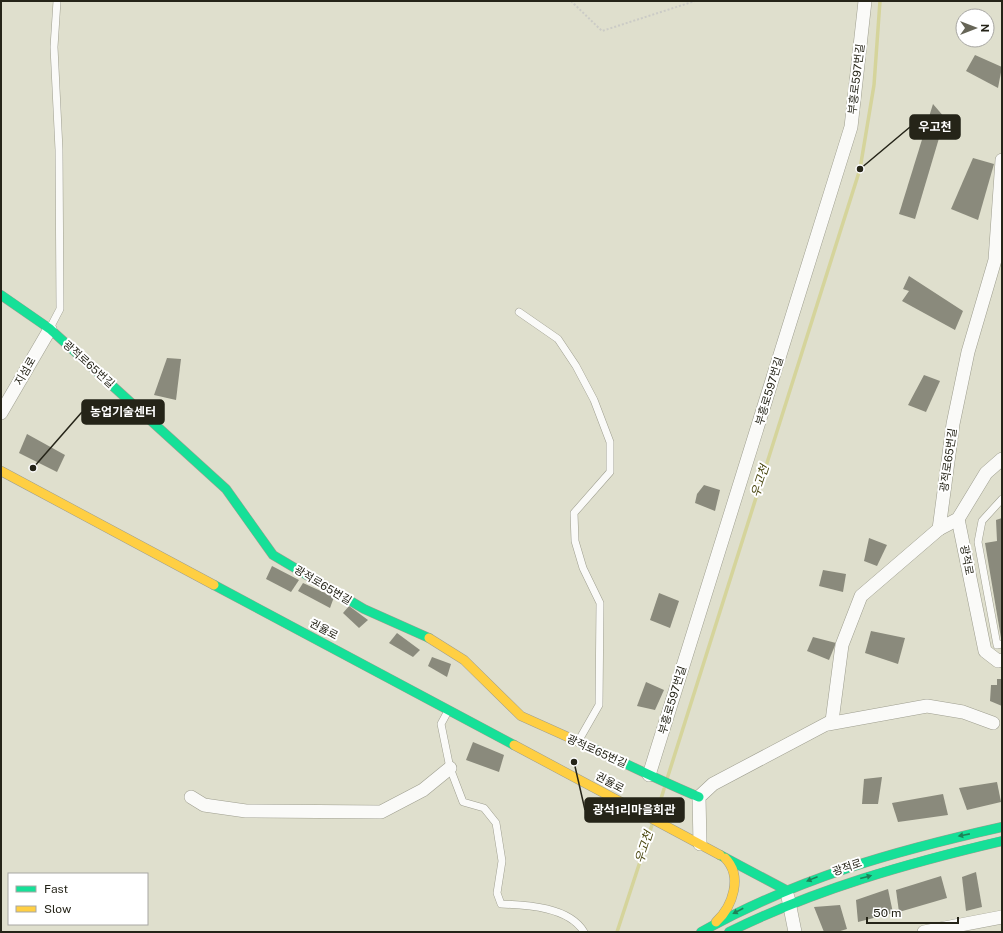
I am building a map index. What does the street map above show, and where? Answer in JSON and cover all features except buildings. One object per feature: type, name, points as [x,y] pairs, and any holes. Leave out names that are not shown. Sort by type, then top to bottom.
[{"type":"street","name":"부흥로597번길","points":[[653,777],[851,127],[865,1]]},
{"type":"street","name":"광적로65번길","points":[[939,529],[954,417],[968,352],[995,260],[1002,160]]},
{"type":"street","name":"광적로65번길","points":[[1,296],[50,328],[226,489],[273,555],[364,609],[431,639],[464,660],[520,716],[699,797]]},
{"type":"street","name":"지섬로","points":[[1,413],[50,328]]},
{"type":"street","points":[[795,932],[786,890],[700,844],[699,797],[713,784],[832,722],[842,645],[861,596],[939,529],[958,519],[986,473],[1002,459]]},
{"type":"street","name":"권율로","points":[[1,471],[700,844]]},
{"type":"street","name":"광적로","points":[[958,519],[985,651],[998,661],[1002,660]]},
{"type":"street","points":[[828,724],[927,706],[963,712],[993,723]]},
{"type":"street","points":[[190,797],[204,805],[246,812],[381,812],[423,790],[450,768]]},
{"type":"street","name":"광적로","points":[[700,932],[755,902],[864,861],[950,838],[1002,828]]},
{"type":"street","name":"광적로","points":[[729,932],[764,913],[855,880],[954,852],[1002,841]]},
{"type":"street","points":[[710,926],[722,917],[732,895],[735,880],[733,867],[725,858]]},
{"type":"street","points":[[924,932],[1002,917]]},
{"type":"lane","points":[[50,328],[60,309],[59,150],[54,47],[57,1]]},
{"type":"lane","points":[[519,312],[558,339],[576,366],[594,400],[610,442],[610,472],[574,513],[575,541],[583,568],[600,603],[599,705],[578,742]]},
{"type":"lane","points":[[1002,499],[982,521],[978,542],[997,645],[1002,644]]},
{"type":"lane","points":[[448,709],[441,724],[450,768],[463,802],[484,808],[496,823],[502,861],[497,893],[501,904],[538,908],[563,914],[579,924],[584,932]]},
{"type":"path","points":[[571,1],[602,31],[695,1]]},
{"type":"waterway","name":"우고천","points":[[667,779],[860,169],[874,85],[880,1]]},
{"type":"waterway","name":"우고천","points":[[656,815],[664,789]]},
{"type":"waterway","name":"우고천","points":[[617,932],[652,825]]},
{"type":"traffic: fast","points":[[1,295],[50,329],[226,489],[273,555],[364,609],[429,638]]},
{"type":"traffic: fast","points":[[214,585],[514,745]]},
{"type":"traffic: fast","points":[[579,742],[699,797]]},
{"type":"traffic: fast","points":[[701,932],[774,896],[847,868],[923,846],[1002,827]]},
{"type":"traffic: fast","points":[[729,932],[829,890],[932,858],[1002,841]]},
{"type":"traffic: fast","points":[[720,855],[786,890]]},
{"type":"traffic: slow","points":[[1,471],[214,585]]},
{"type":"traffic: slow","points":[[429,638],[464,660],[521,716],[579,742]]},
{"type":"traffic: slow","points":[[514,745],[720,855]]},
{"type":"traffic: slow","points":[[716,922],[727,908],[734,891],[734,873],[725,858]]},
{"type":"place","name":"우고천","points":[[860,169]]},
{"type":"place","name":"농업기술센터","points":[[33,468]]},
{"type":"place","name":"광석1리마을회관","points":[[574,762]]}]
